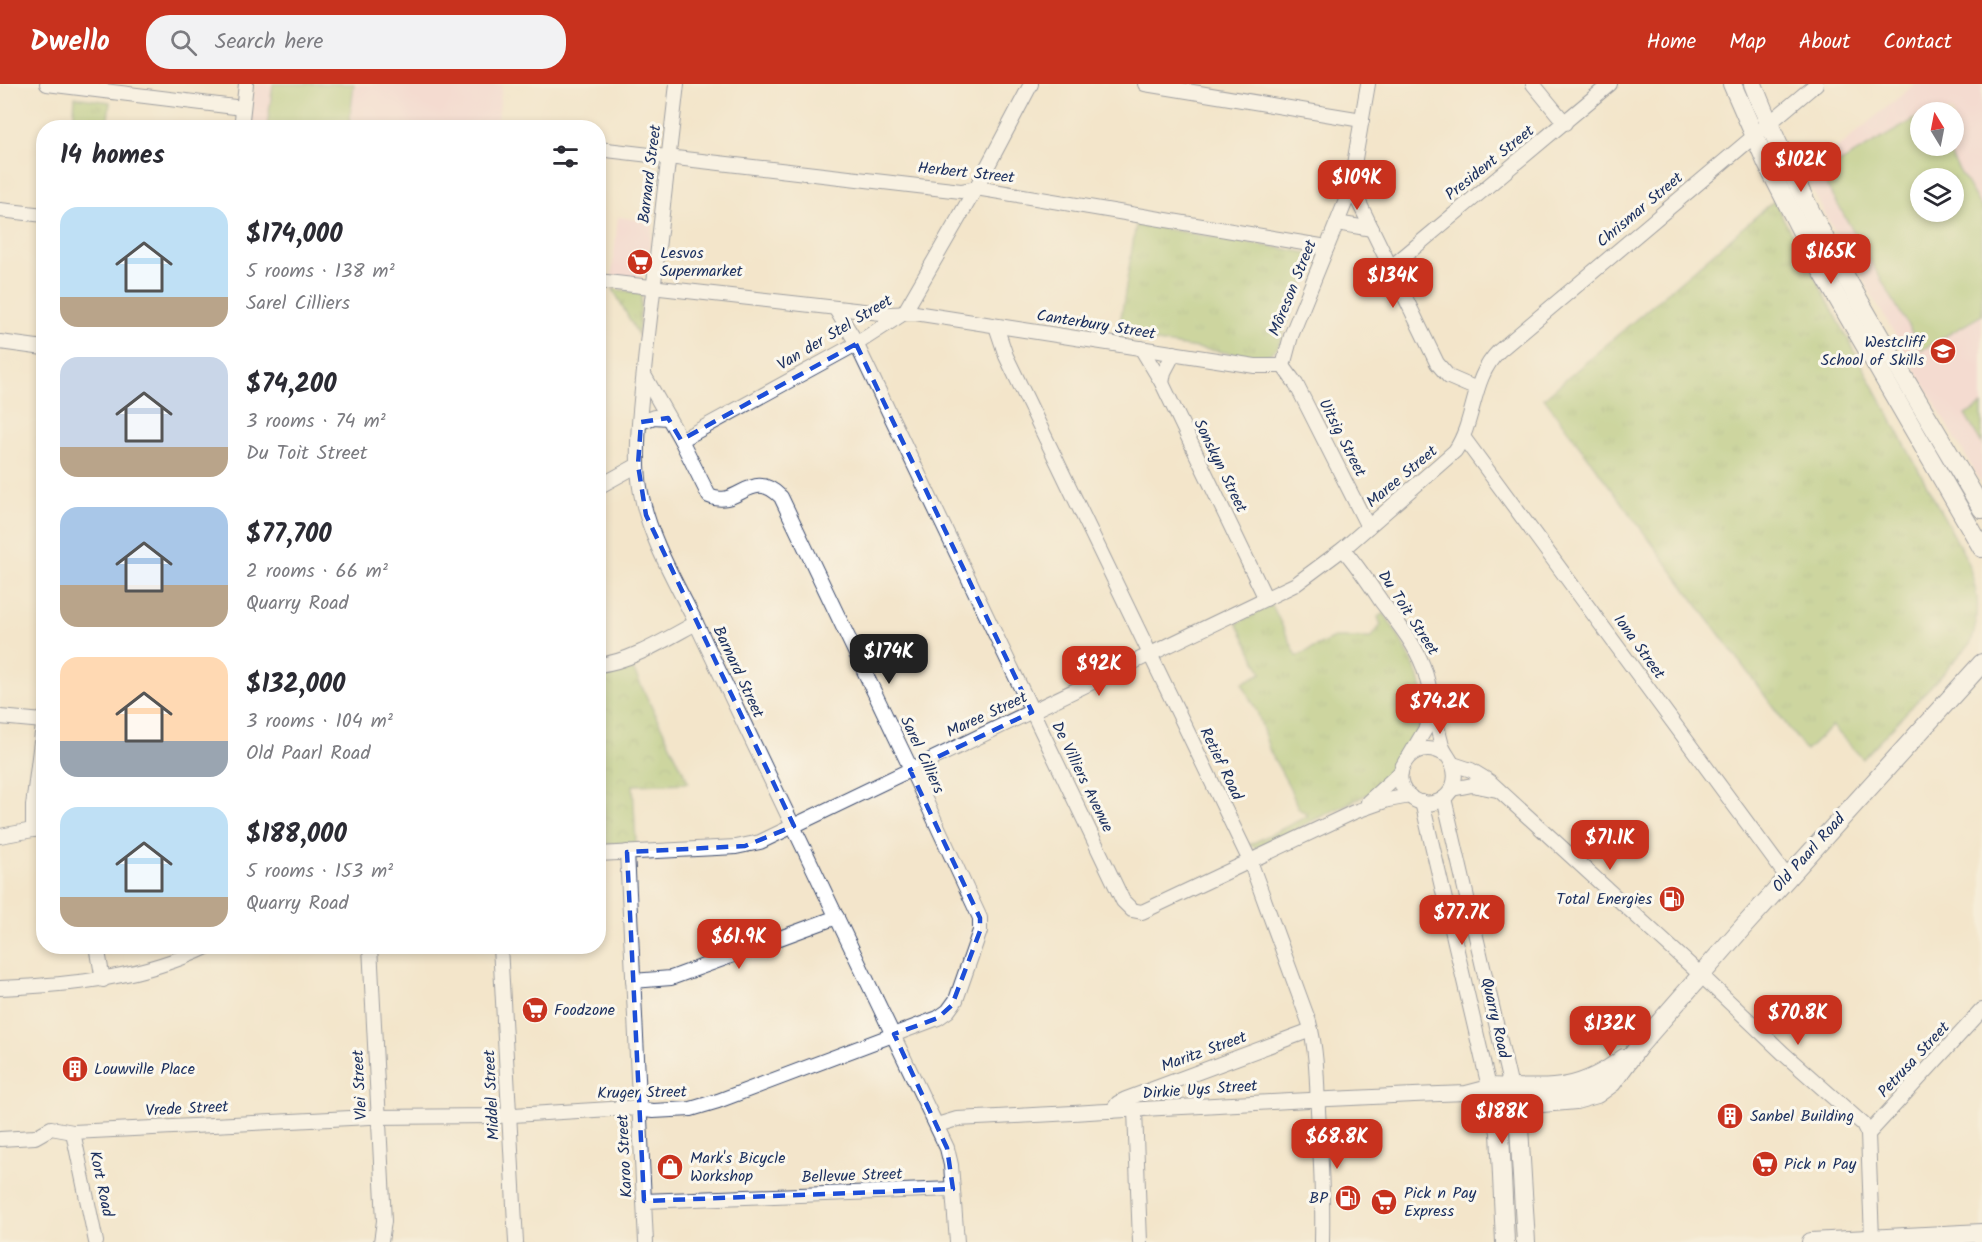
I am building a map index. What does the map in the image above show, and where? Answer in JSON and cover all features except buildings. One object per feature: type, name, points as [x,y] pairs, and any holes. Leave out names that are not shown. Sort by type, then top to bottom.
[{"type":"main road","points":[[1732,84],[1753,135],[1836,297],[1982,548]]},
{"type":"main road","points":[[1753,84],[1768,123],[1804,198],[1842,269],[1982,508]]},
{"type":"main road","name":"Old Paarl Road","points":[[1512,1096],[1563,1102],[1602,1091],[1616,1079],[1639,1046],[1787,877],[1982,663]]},
{"type":"main road","name":"Old Paarl Road","points":[[1512,1096],[1546,1088],[1567,1087],[1588,1081],[1608,1070],[1639,1046]]},
{"type":"main road","points":[[1546,1088],[1561,1092],[1589,1087],[1602,1091]]},
{"type":"main road","points":[[1491,1095],[1512,1096]]},
{"type":"main road","name":"Quarry Road","points":[[1491,1095],[1500,1132],[1504,1242]]},
{"type":"main road","name":"Quarry Road","points":[[1512,1096],[1519,1127],[1526,1242]]},
{"type":"main road","points":[[1811,1242],[1982,1233]]},
{"type":"street","points":[[47,84],[243,108]]},
{"type":"street","points":[[242,120],[246,84]]},
{"type":"street","name":"Barnard Street","points":[[677,84],[644,375],[638,465],[640,491],[646,515],[664,559],[937,1125],[950,1156],[957,1242]]},
{"type":"street","name":"Van der Stel Street","points":[[681,440],[856,344],[904,314],[1031,84]]},
{"type":"street","points":[[1145,84],[1362,120]]},
{"type":"street","name":"Môreson Street","points":[[1283,366],[1291,336],[1351,186],[1368,84]]},
{"type":"street","points":[[1533,84],[1565,123]]},
{"type":"street","name":"President Street","points":[[1390,268],[1610,84]]},
{"type":"street","name":"Chrismar Street","points":[[1488,364],[1499,351],[1816,84]]},
{"type":"street","name":"Herbert Street","points":[[606,150],[961,191],[975,188],[1328,247]]},
{"type":"street","points":[[1351,186],[1437,363],[1449,377],[1477,389]]},
{"type":"street","points":[[0,210],[36,214]]},
{"type":"street","points":[[1337,223],[1372,229]]},
{"type":"street","name":"Canterbury Street","points":[[606,282],[890,314],[915,313],[1255,366],[1283,366]]},
{"type":"street","name":"De Villiers Avenue","points":[[835,308],[856,344],[1123,901],[1129,908],[1143,912],[1354,812],[1388,800],[1416,799]]},
{"type":"street","name":"Retief Road","points":[[996,326],[1006,356],[1250,861],[1311,1030],[1323,1206],[1322,1242]]},
{"type":"street","points":[[0,342],[36,347]]},
{"type":"street","name":"Sonskyn Street","points":[[1141,348],[1162,382],[1266,599]]},
{"type":"street","points":[[1162,382],[1159,365],[1168,352]]},
{"type":"street","name":"Maree Street","points":[[606,853],[745,846],[760,842],[1296,584],[1344,549],[1455,451],[1463,437],[1477,389],[1488,364]]},
{"type":"street","name":"Uitsig Street","points":[[1283,366],[1296,384],[1368,527]]},
{"type":"street","name":"Sarel Cilliers","points":[[644,375],[681,440],[709,496],[719,500],[725,499],[754,485],[763,484],[772,488],[781,497],[979,913],[980,931],[956,1000],[948,1011],[938,1018],[894,1035]]},
{"type":"street","points":[[641,422],[654,417],[668,418]]},
{"type":"street","name":"Iona Street","points":[[1463,437],[1787,877]]},
{"type":"street","points":[[606,483],[638,465]]},
{"type":"street","name":"Du Toit Street","points":[[1344,549],[1412,645],[1424,667],[1448,759]]},
{"type":"street","points":[[606,663],[640,651],[696,623]]},
{"type":"street","name":"Du Toit Street","points":[[1410,755],[1426,728],[1432,701]]},
{"type":"street","points":[[0,717],[36,719]]},
{"type":"street","points":[[1497,790],[1472,785],[1448,793],[1436,802],[1416,799],[1402,785],[1401,772],[1410,755],[1427,749],[1436,750],[1489,781],[1702,975],[1784,1054],[1863,1124],[1868,1134],[1872,1239]]},
{"type":"street","points":[[1448,759],[1455,777],[1448,793]]},
{"type":"street","name":"De Villiers Avenue","points":[[1354,812],[1378,794],[1401,772]]},
{"type":"street","points":[[36,780],[33,806],[36,820]]},
{"type":"street","name":"Quarry Road","points":[[1448,793],[1512,1096]]},
{"type":"street","name":"Quarry Road","points":[[1416,799],[1491,1095]]},
{"type":"street","points":[[0,836],[36,829]]},
{"type":"street","name":"Karoo Street","points":[[627,852],[646,1242]]},
{"type":"street","points":[[633,981],[671,978],[837,917]]},
{"type":"street","points":[[98,954],[103,980]]},
{"type":"street","points":[[0,988],[103,980],[190,954]]},
{"type":"street","name":"Vlei Street","points":[[370,954],[384,1221],[381,1242]]},
{"type":"street","name":"Middel Street","points":[[500,954],[516,1242]]},
{"type":"street","name":"Petrusa Street","points":[[1868,1134],[1982,1010]]},
{"type":"street","name":"Maritz Street","points":[[1112,1111],[1118,1102],[1311,1030]]},
{"type":"street","name":"Kruger Street","points":[[378,1117],[509,1115],[627,1108],[640,1111],[699,1108],[894,1035]]},
{"type":"street","name":"Dirkie Uys Street","points":[[937,1125],[957,1119],[1317,1098],[1466,1093],[1491,1095]]},
{"type":"street","points":[[1135,1110],[1140,1242]]},
{"type":"street","name":"Vrede Street","points":[[0,1139],[34,1137],[51,1128],[73,1132],[378,1117]]},
{"type":"street","name":"Kort Road","points":[[73,1132],[96,1242]]},
{"type":"street","name":"Bellevue Street","points":[[644,1201],[953,1189]]},
{"type":"street","name":"Vlei Street","points":[[384,1221],[390,1242]]},
{"type":"highlighted area","points":[[856,344],[1032,712],[910,770],[980,918],[980,931],[952,1005],[938,1018],[894,1034],[947,1148],[953,1189],[644,1201],[627,852],[745,846],[794,826],[646,515],[638,465],[641,422],[668,418],[681,440]]},
{"type":"shaded area","points":[[255,84],[502,84],[498,120],[251,120]]},
{"type":"shaded area","name":"Westcliff School of Skills","points":[[1915,84],[1982,84],[1982,484],[1827,218],[1805,175]]},
{"type":"shaded area","points":[[618,217],[653,222],[647,271],[640,278],[612,276]]},
{"type":"green space","points":[[273,84],[354,84],[350,120],[268,120]]},
{"type":"green space","points":[[75,97],[110,102],[108,120],[73,120]]},
{"type":"green space","points":[[1910,122],[1910,156],[1951,156],[1958,168],[1910,168],[1910,222],[1964,222],[1964,178],[1982,209],[1982,315],[1922,350],[1820,174]]},
{"type":"green space","points":[[1774,201],[1966,558],[1976,590],[1977,620],[1971,643],[1863,759],[1832,726],[1806,751],[1544,398]]},
{"type":"green space","points":[[1136,224],[1309,254],[1312,263],[1278,347],[1268,355],[1255,357],[1118,336]]},
{"type":"green space","points":[[613,289],[642,293],[638,335]]},
{"type":"green space","points":[[1982,405],[1982,444],[1965,415]]},
{"type":"green space","points":[[1272,605],[1297,656],[1334,638],[1371,638],[1381,625],[1378,617],[1384,613],[1414,666],[1420,681],[1424,710],[1421,724],[1412,740],[1368,794],[1256,848],[1249,845],[1308,816],[1298,808],[1270,752],[1258,714],[1242,683],[1262,673],[1237,623]]},
{"type":"green space","points":[[631,665],[689,783],[633,785],[636,843],[606,844],[606,674]]},
{"type":"place","name":"Lesvos Supermarket","points":[[640,262]]},
{"type":"place","name":"Westcliff School of Skills","points":[[1943,351]]},
{"type":"place","name":"Total Energies","points":[[1672,899]]},
{"type":"place","name":"Foodzone","points":[[535,1010]]},
{"type":"place","name":"Louwville Place","points":[[75,1069]]},
{"type":"place","name":"Sanbel Building","points":[[1730,1116]]},
{"type":"place","name":"Pick n Pay","points":[[1765,1164]]},
{"type":"place","name":"Mark's Bicycle Workshop","points":[[670,1167]]},
{"type":"place","name":"BP","points":[[1348,1198]]},
{"type":"place","name":"Pick n Pay Express","points":[[1384,1202]]}]
